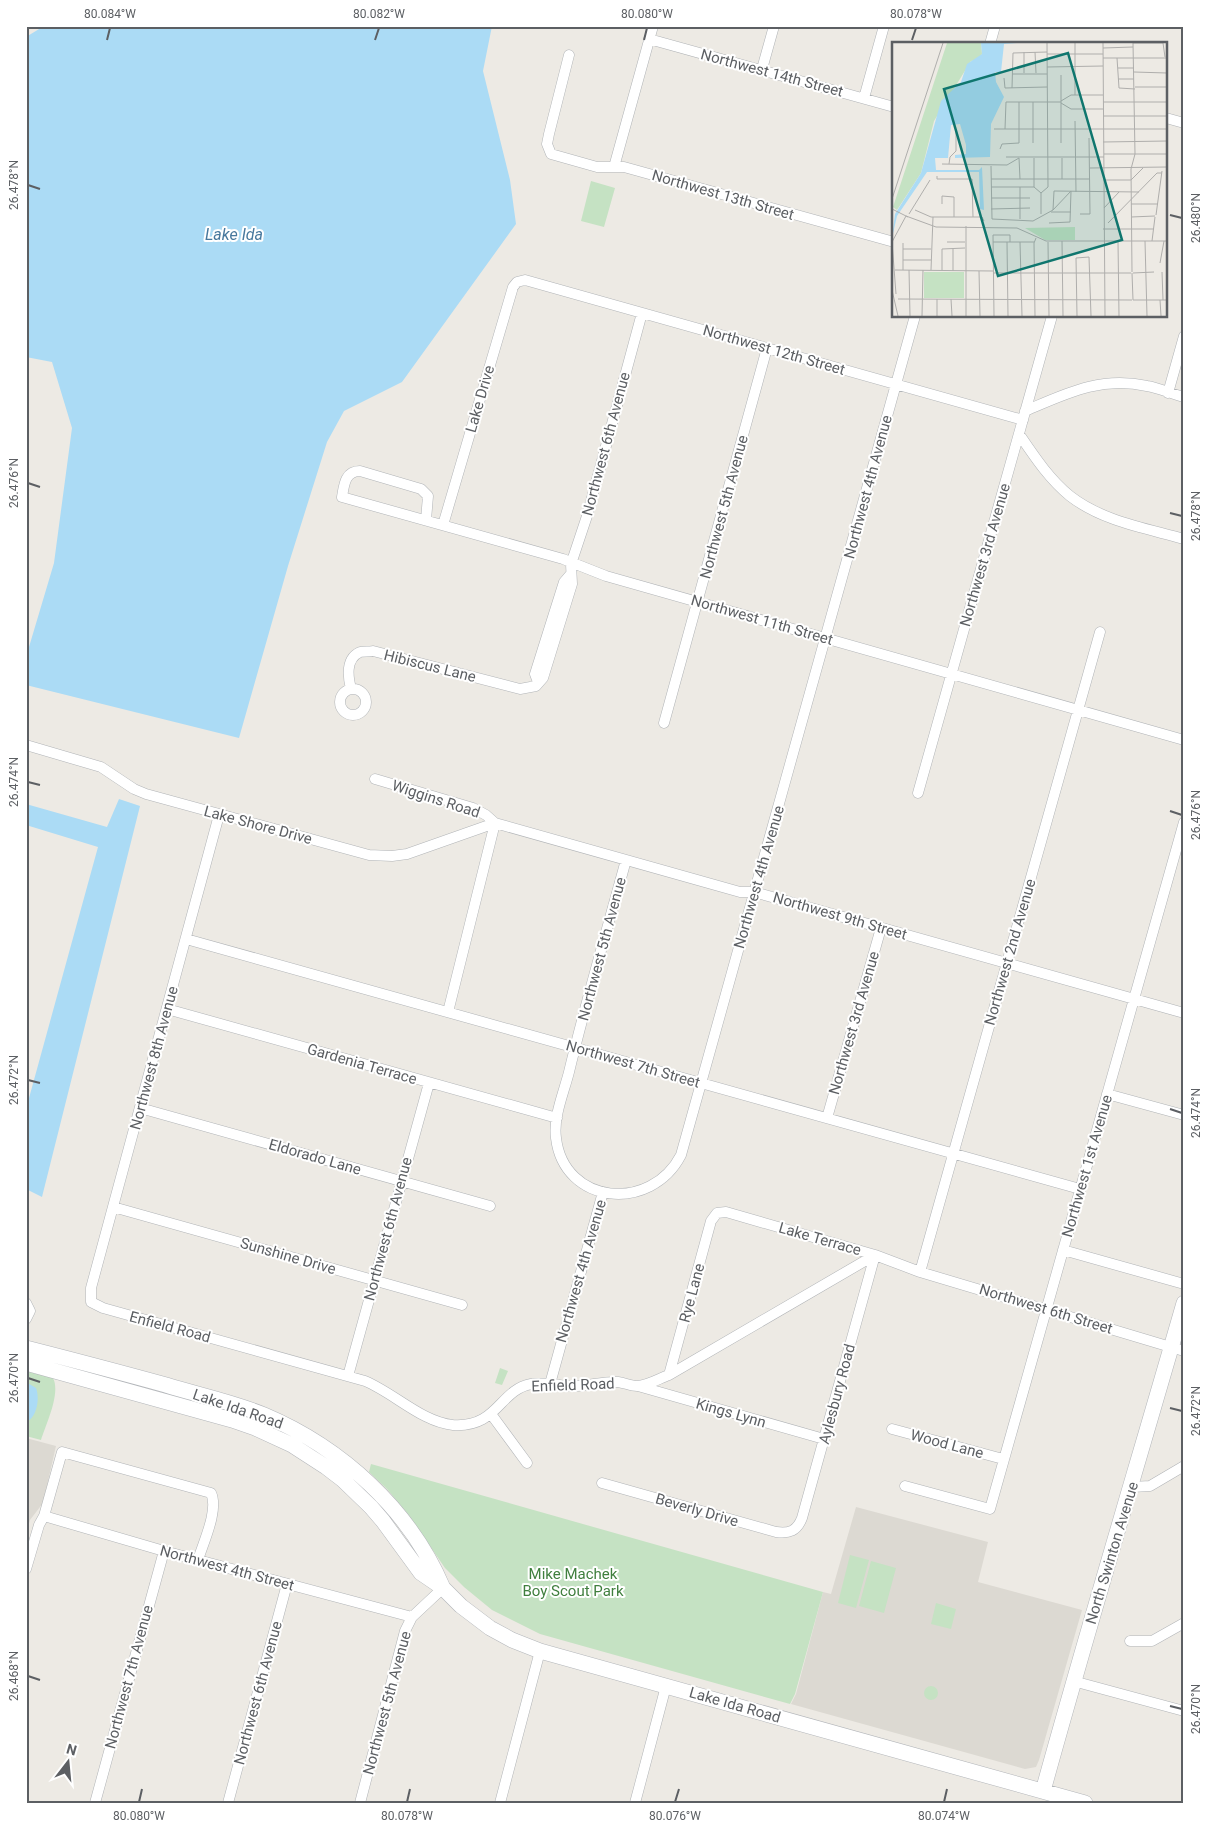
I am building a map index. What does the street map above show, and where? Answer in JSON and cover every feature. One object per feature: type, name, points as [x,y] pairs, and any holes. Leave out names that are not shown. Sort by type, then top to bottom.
[{"type":"street","points":[[614,167],[653,26]]},
{"type":"street","points":[[762,69],[774,26]]},
{"type":"street","points":[[864,98],[884,26]]},
{"type":"street","points":[[991,42],[995,26]]},
{"type":"street","name":"Northwest 14th Street","points":[[649,39],[892,106]]},
{"type":"street","name":"Northwest 13th Street","points":[[569,55],[547,144],[551,154],[597,167],[624,167],[892,241]]},
{"type":"street","points":[[1168,119],[1184,123]]},
{"type":"street","name":"Northwest 12th Street","points":[[525,280],[896,384],[1024,416]]},
{"type":"street","name":"Lake Drive","points":[[444,525],[513,287],[516,282],[525,280]]},
{"type":"street","name":"Northwest 6th Avenue","points":[[538,682],[543,678],[572,584],[570,575],[571,564],[587,516],[642,313]]},
{"type":"street","name":"Northwest 4th Avenue","points":[[550,1384],[603,1192],[623,1195],[640,1191],[658,1183],[669,1173],[681,1155],[914,318]]},
{"type":"street","name":"Northwest 3rd Avenue","points":[[918,793],[1051,318]]},
{"type":"street","points":[[1168,393],[1184,336]]},
{"type":"street","name":"Northwest 5th Avenue","points":[[664,723],[767,348]]},
{"type":"street","points":[[1024,416],[1068,392],[1100,384],[1132,384],[1158,388],[1184,397]]},
{"type":"street","points":[[1019,434],[1050,477],[1080,502],[1096,512],[1114,519],[1184,539]]},
{"type":"street","name":"Northwest 11th Street","points":[[426,520],[428,496],[422,489],[354,471],[345,481],[342,497],[563,559],[571,564],[606,576],[1184,740]]},
{"type":"street","name":"Northwest 2nd Avenue","points":[[920,1272],[1100,632]]},
{"type":"street","name":"Hibiscus Lane","points":[[351,689],[348,672],[353,659],[360,652],[373,651],[520,689],[536,686],[538,682]]},
{"type":"street","name":"Lake Shore Drive","points":[[26,746],[101,767],[134,789],[146,794],[376,856],[407,854],[495,823]]},
{"type":"street","name":"Wiggins Road","points":[[375,779],[473,808],[486,815],[495,823]]},
{"type":"street","name":"Northwest 8th Avenue","points":[[92,1302],[91,1288],[220,815]]},
{"type":"street","name":"Northwest 1st Avenue","points":[[905,1486],[990,1509],[1184,822]]},
{"type":"street","points":[[448,1012],[495,823]]},
{"type":"street","name":"Northwest 9th Street","points":[[495,823],[740,892],[754,892],[1184,1012]]},
{"type":"street","name":"Northwest 5th Avenue","points":[[603,1192],[591,1188],[578,1180],[564,1163],[559,1152],[556,1137],[557,1118],[574,1048],[626,860]]},
{"type":"street","name":"Northwest 3rd Avenue","points":[[827,1118],[881,928]]},
{"type":"street","name":"Northwest 7th Street","points":[[186,939],[1080,1189]]},
{"type":"street","name":"Gardenia Terrace","points":[[167,1010],[557,1118]]},
{"type":"street","name":"Northwest 6th Avenue","points":[[348,1376],[429,1083]]},
{"type":"street","points":[[1107,1094],[1184,1115]]},
{"type":"street","name":"Eldorado Lane","points":[[140,1108],[490,1206]]},
{"type":"street","name":"Sunshine Drive","points":[[113,1208],[462,1305]]},
{"type":"street","name":"Lake Terrace","points":[[718,1213],[726,1212],[875,1255],[920,1272]]},
{"type":"street","name":"Rye Lane","points":[[669,1374],[711,1221],[718,1213]]},
{"type":"street","points":[[1063,1250],[1184,1284]]},
{"type":"street","name":"Enfield Road","points":[[92,1302],[103,1308],[348,1376],[380,1387],[419,1413],[448,1424],[461,1425],[474,1423],[491,1414],[509,1395],[519,1388],[531,1384],[571,1386],[618,1382],[638,1386],[669,1374],[875,1255]]},
{"type":"street","name":"Aylesbury Road","points":[[793,1531],[799,1525],[802,1518],[875,1255]]},
{"type":"street","name":"Northwest 6th Street","points":[[920,1272],[1046,1308],[1178,1349]]},
{"type":"street","points":[[26,1303],[30,1311],[26,1319]]},
{"type":"street","name":"North Swinton Avenue","points":[[1042,1797],[1073,1681],[1132,1487],[1178,1349],[1184,1304]]},
{"type":"street","name":"Lake Ida Road","points":[[26,1348],[93,1366],[234,1413]]},
{"type":"street","name":"Lake Ida Road","points":[[26,1363],[234,1413],[262,1415],[299,1432],[334,1454],[368,1482],[387,1502],[412,1534],[433,1564],[443,1588],[461,1606],[490,1628],[512,1640],[540,1651],[666,1686],[1042,1797],[1086,1803]]},
{"type":"street","points":[[68,1374],[93,1366]]},
{"type":"street","name":"Kings Lynn","points":[[638,1386],[824,1440]]},
{"type":"street","points":[[491,1414],[527,1463]]},
{"type":"street","name":"Wood Lane","points":[[892,1430],[1003,1459]]},
{"type":"street","points":[[26,1569],[38,1525],[44,1516],[62,1452],[210,1493],[214,1499],[214,1510],[198,1560]]},
{"type":"street","points":[[1132,1487],[1150,1486],[1184,1466]]},
{"type":"street","name":"Beverly Drive","points":[[602,1483],[776,1532],[786,1534],[793,1531]]},
{"type":"street","name":"Northwest 4th Street","points":[[44,1516],[164,1551],[412,1617]]},
{"type":"street","name":"Northwest 7th Avenue","points":[[95,1803],[164,1551]]},
{"type":"street","name":"Northwest 6th Avenue","points":[[228,1803],[287,1584]]},
{"type":"street","name":"Northwest 5th Avenue","points":[[360,1803],[405,1631],[412,1617],[443,1588]]},
{"type":"street","points":[[1130,1641],[1152,1641],[1184,1623]]},
{"type":"street","points":[[500,1803],[540,1651]]},
{"type":"street","points":[[1073,1681],[1184,1711]]},
{"type":"street","points":[[635,1803],[666,1686]]},
{"type":"shaded area","points":[[26,1438],[56,1446],[43,1503],[30,1520],[26,1534]]},
{"type":"shaded area","points":[[856,1507],[988,1542],[978,1582],[1082,1610],[1036,1767],[1025,1769],[791,1704],[796,1694],[823,1592],[831,1594]]},
{"type":"green space","points":[[591,181],[615,188],[604,227],[581,221]]},
{"type":"green space","points":[[500,1368],[508,1371],[502,1385],[495,1383]]},
{"type":"green space","points":[[26,1371],[53,1378],[55,1384],[52,1409],[41,1440],[26,1436]]},
{"type":"green space","name":"Mike Machek Boy Scout Park","points":[[371,1464],[823,1592],[795,1694],[790,1704],[540,1634],[492,1610],[464,1587],[445,1568],[408,1514],[387,1489],[369,1472]]},
{"type":"green space","points":[[850,1555],[869,1560],[856,1608],[838,1603]]},
{"type":"green space","points":[[871,1561],[896,1568],[884,1613],[859,1606]]},
{"type":"green space","points":[[936,1603],[956,1609],[951,1629],[931,1624]]},
{"type":"green space","points":[[931,1686],[936,1688],[938,1693],[936,1698],[931,1700],[926,1698],[924,1693],[926,1688]]},
{"type":"water","name":"Lake Ida","points":[[44,26],[492,26],[483,71],[510,180],[516,224],[402,382],[344,411],[327,442],[288,566],[239,738],[26,685],[26,647],[29,647],[54,563],[72,428],[52,362],[26,357],[26,37]]},
{"type":"water","points":[[119,799],[140,806],[42,1197],[26,1189],[26,1109],[98,847],[26,825],[26,804],[107,827]]},
{"type":"water","points":[[26,1382],[36,1388],[38,1397],[35,1412],[30,1420],[26,1422]]}]
